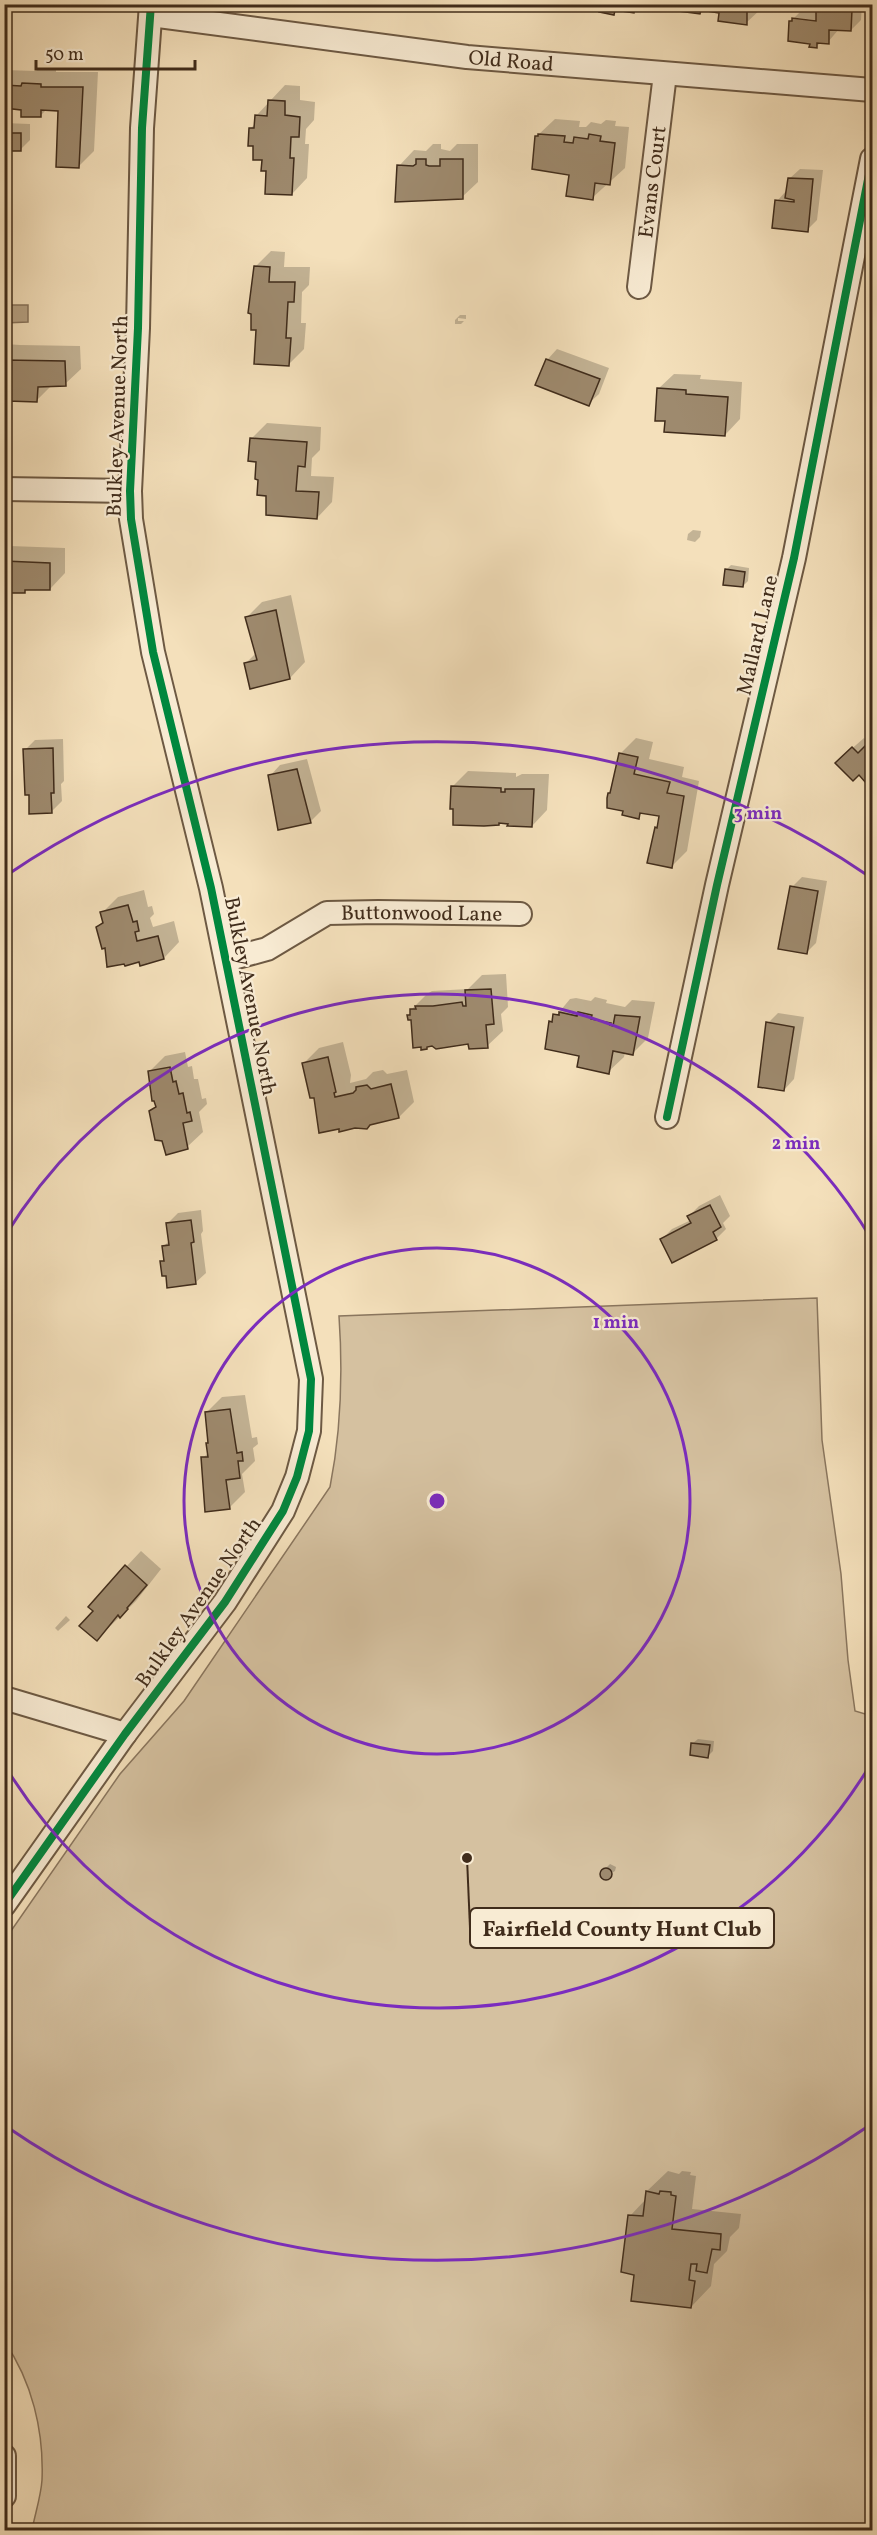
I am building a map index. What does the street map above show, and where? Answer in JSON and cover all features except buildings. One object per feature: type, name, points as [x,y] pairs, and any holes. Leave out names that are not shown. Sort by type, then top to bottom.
[{"type":"street","name":"Old Road","points":[[151,10],[420,51],[665,74],[873,90]]},
{"type":"street","name":"Bulkley Avenue North","points":[[4,1905],[125,1734],[225,1602],[283,1511],[297,1477],[309,1431],[311,1379],[211,888],[153,652],[131,519],[142,128],[151,10]]},
{"type":"street","name":"Evans Court","points":[[639,287],[665,74]]},
{"type":"street","name":"Mallard Lane","points":[[667,1117],[717,885],[794,558],[873,159]]},
{"type":"street","points":[[4,489],[130,491]]},
{"type":"street","name":"Buttonwood Lane","points":[[226,960],[267,949],[327,913],[520,914]]},
{"type":"street","points":[[4,1698],[125,1734]]},
{"type":"street","points":[[4,2456],[4,2496]]},
{"type":"shaded area","points":[[5,305],[28,305],[28,322],[5,323]]},
{"type":"shaded area","points":[[817,1298],[822,1440],[841,1574],[848,1660],[855,1711],[872,1716],[872,2530],[32,2530],[42,2480],[41,2443],[29,2390],[14,2356],[4,2341],[4,1941],[120,1774],[184,1701],[330,1487],[337,1445],[340,1402],[339,1316]]},
{"type":"cycle path","points":[[4,1905],[125,1734],[225,1602],[283,1511],[297,1477],[309,1431],[311,1379],[211,888],[153,652],[131,519],[142,128],[151,4]]},
{"type":"cycle path","points":[[667,1117],[717,885],[794,558],[872,159]]},
{"type":"place","name":"Fairfield County Hunt Club","points":[[467,1858]]}]
